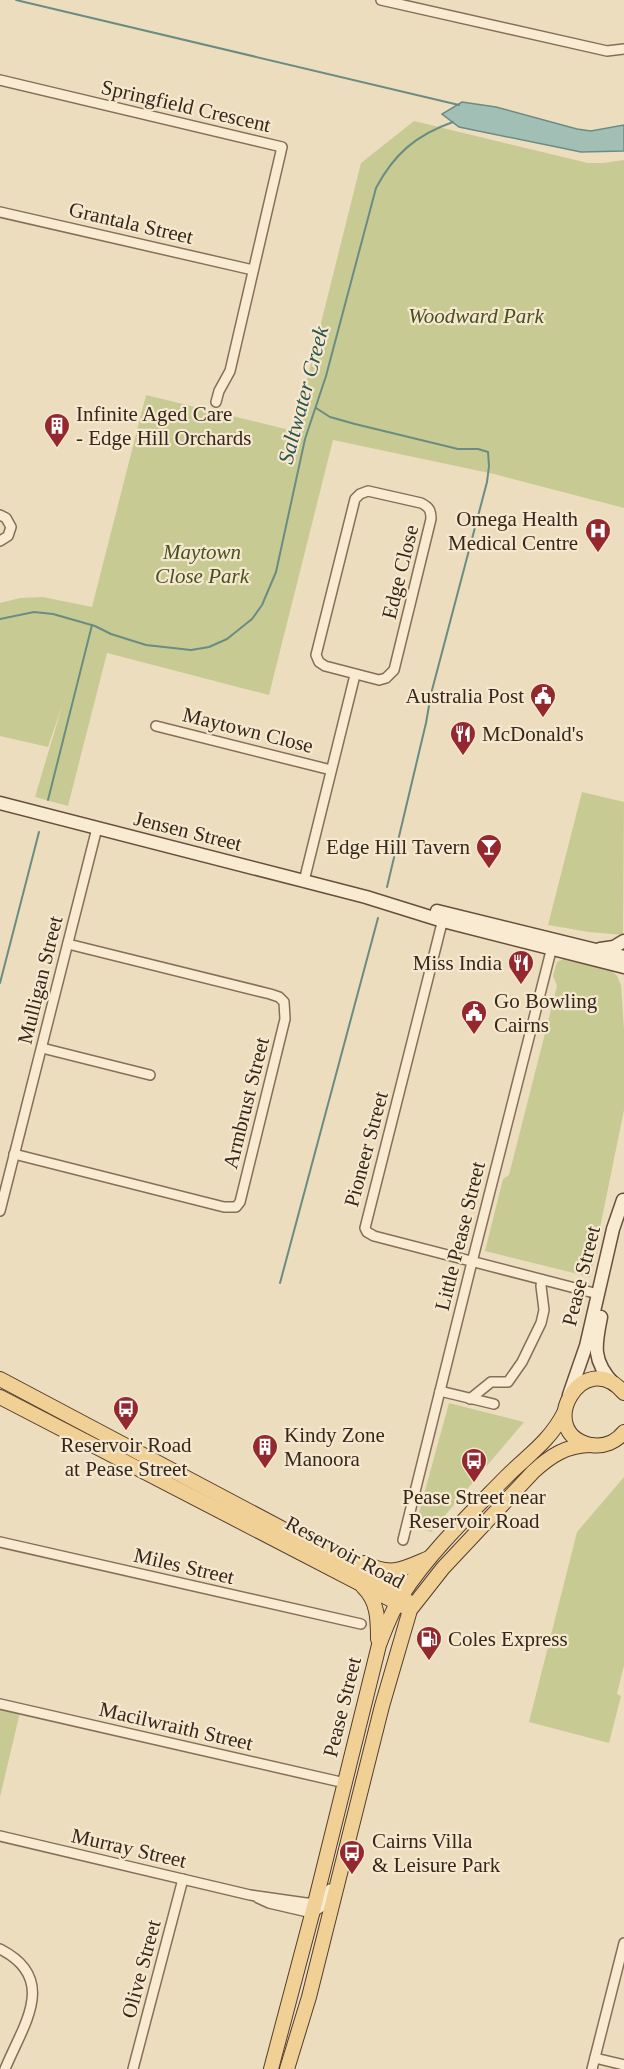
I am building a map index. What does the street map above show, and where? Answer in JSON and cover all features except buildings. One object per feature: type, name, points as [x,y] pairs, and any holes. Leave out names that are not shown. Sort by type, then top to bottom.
[{"type":"main road","name":"Reservoir Road","points":[[0,1379],[294,1535],[403,1602]]},
{"type":"main road","points":[[569,1395],[580,1384],[590,1380],[600,1380],[621,1390]]},
{"type":"main road","name":"Pease Street","points":[[271,2069],[314,1908],[379,1644],[431,1557],[507,1476],[545,1442],[564,1413],[569,1395]]},
{"type":"main road","name":"Reservoir Road","points":[[0,1397],[359,1584],[403,1602]]},
{"type":"main road","points":[[564,1413],[572,1434],[591,1445]]},
{"type":"main road","name":"Pease Street","points":[[285,2068],[309,1997],[353,1825],[382,1706],[403,1602],[443,1568],[546,1461],[564,1450],[603,1445],[621,1436]]},
{"type":"main road","points":[[294,1535],[323,1541],[382,1571],[399,1570],[431,1557]]},
{"type":"main road","points":[[359,1584],[370,1594],[376,1607],[379,1644]]},
{"type":"main road","points":[[288,2000],[303,1979],[316,1930],[328,1923]]},
{"type":"main road","points":[[285,2068],[296,2013],[309,1997]]},
{"type":"street","points":[[381,0],[607,51],[624,49]]},
{"type":"street","name":"Springfield Crescent","points":[[0,80],[282,147],[230,371],[216,402]]},
{"type":"street","name":"Grantala Street","points":[[0,212],[253,270]]},
{"type":"street","name":"Edge Close","points":[[368,491],[421,502],[428,506],[432,519],[394,670],[386,678],[379,680],[355,675],[325,666],[319,662],[316,655],[355,499],[368,491]]},
{"type":"street","points":[[0,515],[6,518],[11,527],[9,534],[1,541]]},
{"type":"street","points":[[304,880],[355,675]]},
{"type":"street","name":"Maytown Close","points":[[156,726],[331,770]]},
{"type":"street","name":"Jensen Street","points":[[0,803],[366,897],[394,901],[622,966]]},
{"type":"street","name":"Mulligan Street","points":[[0,1211],[97,828]]},
{"type":"street","name":"Pioneer Street","points":[[444,917],[365,1228],[374,1236],[602,1295]]},
{"type":"street","points":[[596,949],[614,947],[624,941]]},
{"type":"street","name":"Armbrust Street","points":[[14,1154],[224,1207],[236,1207],[240,1202],[285,1019],[284,1002],[279,997],[270,994],[68,944]]},
{"type":"street","name":"Jensen Street","points":[[553,945],[596,949],[622,966]]},
{"type":"street","name":"Little Pease Street","points":[[403,1540],[553,945]]},
{"type":"street","points":[[42,1048],[150,1076]]},
{"type":"street","name":"Pease Street","points":[[569,1395],[617,1244],[624,1198]]},
{"type":"street","points":[[470,1399],[491,1382],[508,1382],[522,1362],[543,1316],[542,1280]]},
{"type":"street","name":"Pease Street","points":[[602,1295],[596,1351],[603,1370],[621,1390]]},
{"type":"street","points":[[440,1391],[494,1404]]},
{"type":"street","name":"Miles Street","points":[[0,1542],[361,1624]]},
{"type":"street","name":"Macilwraith Street","points":[[0,1704],[345,1783]]},
{"type":"street","points":[[314,1908],[318,1910],[326,1900],[339,1852],[353,1825]]},
{"type":"street","name":"Murray Street","points":[[0,1836],[250,1895],[269,1903],[314,1908]]},
{"type":"street","name":"Olive Street","points":[[133,2069],[183,1879]]},
{"type":"street","points":[[592,2069],[624,1943]]},
{"type":"street","points":[[0,1949],[25,1966],[31,1977],[33,1988],[30,2012],[4,2064]]},
{"type":"street","points":[[595,2058],[624,2065]]},
{"type":"green space","points":[[414,121],[588,163],[624,160],[624,508],[494,474],[333,440],[269,695],[107,653],[68,806],[35,797],[63,703],[48,747],[0,736],[0,603],[20,598],[43,597],[92,607],[146,395],[294,431],[361,163]]},
{"type":"green space","points":[[582,792],[624,802],[623,935],[548,925]]},
{"type":"green space","points":[[565,958],[611,970],[621,985],[624,1030],[624,1110],[590,1277],[485,1251],[503,1179],[509,1175],[557,986],[553,976],[557,962]]},
{"type":"green space","points":[[449,1403],[524,1422],[431,1532],[415,1527]]},
{"type":"green space","points":[[624,1477],[624,1665],[617,1694],[621,1696],[609,1743],[529,1722],[577,1532]]},
{"type":"green space","points":[[0,1704],[21,1708],[0,1797]]},
{"type":"water","points":[[462,102],[496,107],[591,131],[624,125],[624,151],[581,152],[459,127],[442,114]]},
{"type":"waterway","points":[[16,0],[459,105]]},
{"type":"waterway","name":"Saltwater Creek","points":[[0,619],[34,612],[53,614],[95,626],[111,634],[146,645],[191,650],[209,647],[227,639],[252,619],[262,605],[276,572],[305,439],[326,376],[376,188],[390,165],[407,147],[428,133],[453,122]]},
{"type":"waterway","points":[[316,408],[330,417],[355,424],[458,449],[478,449],[488,452],[487,482],[431,694],[387,887]]},
{"type":"waterway","points":[[48,800],[92,625]]},
{"type":"waterway","points":[[0,983],[39,832]]},
{"type":"waterway","points":[[280,1283],[378,918]]},
{"type":"place","name":"Infinite Aged Care - Edge Hill Orchards","points":[[57,449]]},
{"type":"place","name":"Omega Health Medical Centre","points":[[598,554]]},
{"type":"place","name":"Australia Post","points":[[543,719]]},
{"type":"place","name":"McDonald's","points":[[463,757]]},
{"type":"place","name":"Edge Hill Tavern","points":[[489,870]]},
{"type":"place","name":"Miss India","points":[[521,986]]},
{"type":"place","name":"Go Bowling Cairns","points":[[474,1036]]},
{"type":"place","name":"Reservoir Road at Pease Street","points":[[126,1432]]},
{"type":"place","name":"Kindy Zone Manoora","points":[[265,1470]]},
{"type":"place","name":"Pease Street near Reservoir Road","points":[[474,1484]]},
{"type":"place","name":"Coles Express","points":[[429,1662]]},
{"type":"place","name":"Cairns Villa & Leisure Park","points":[[352,1876]]},
{"type":"park label","name":"Woodward Park","points":[[476,316]]},
{"type":"park label","name":"Maytown Close Park","points":[[202,564]]}]
